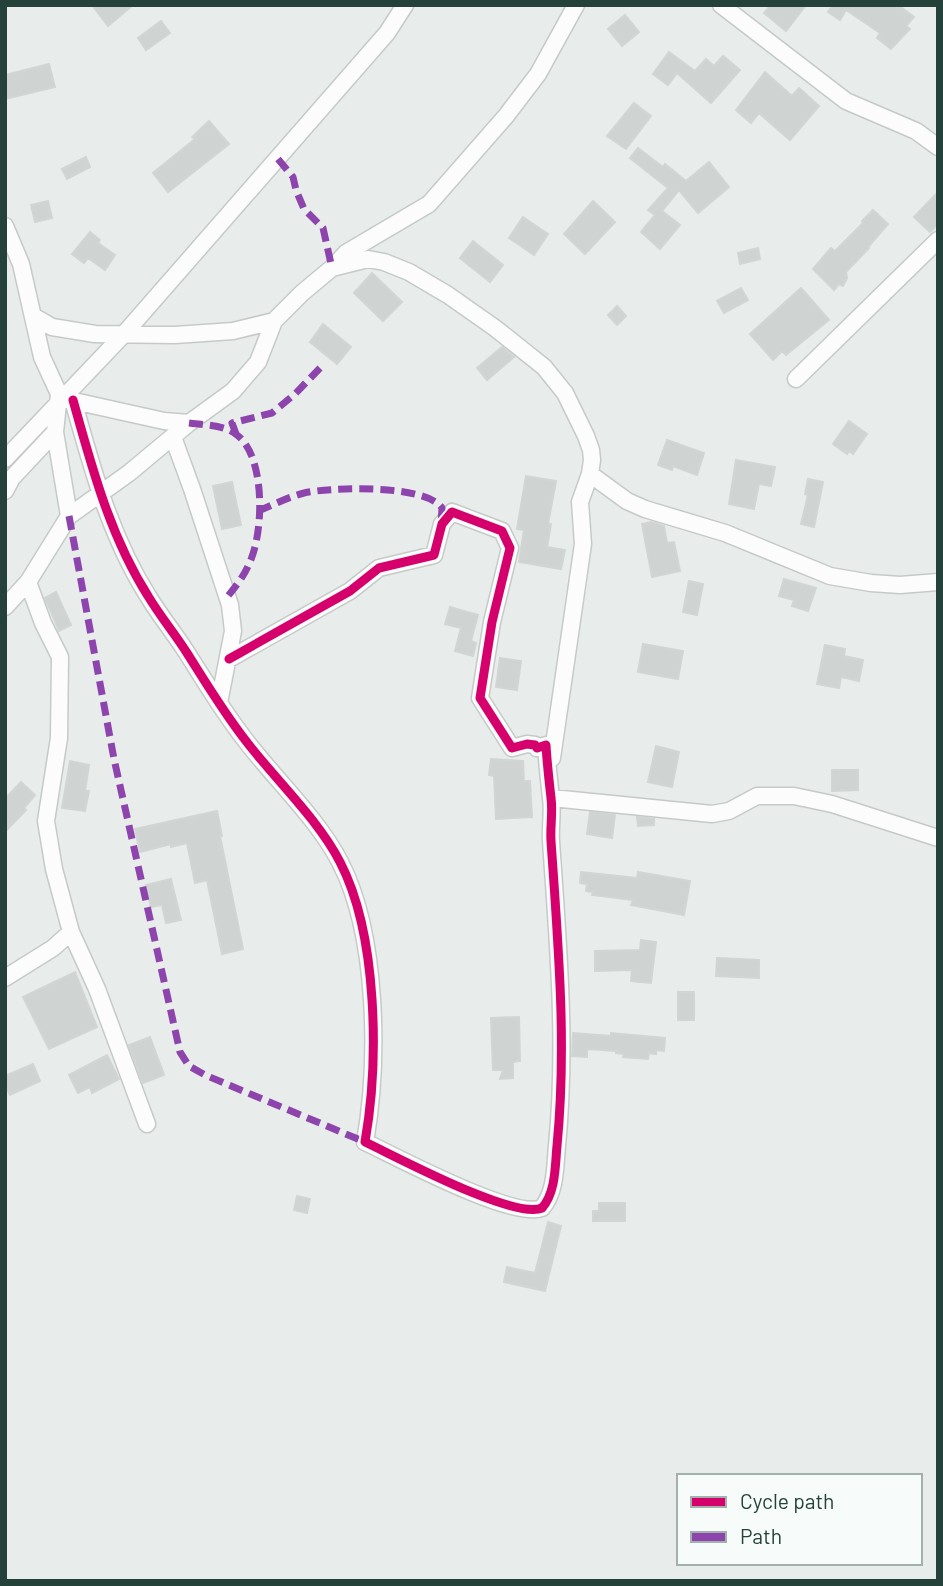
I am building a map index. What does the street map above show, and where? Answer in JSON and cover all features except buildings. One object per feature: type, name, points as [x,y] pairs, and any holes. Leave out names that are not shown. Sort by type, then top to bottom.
[{"type":"street","points":[[5,459],[65,400],[185,266],[228,212],[373,49],[405,5]]},
{"type":"street","points":[[5,607],[28,582],[69,516],[100,495],[189,423],[218,404],[248,375],[262,353],[274,321],[302,293],[346,253],[429,204],[506,116],[538,74],[576,5]]},
{"type":"street","points":[[721,5],[846,101],[916,131],[938,146]]},
{"type":"street","points":[[5,226],[21,264],[42,358],[59,394],[65,400],[110,521],[148,596],[247,743],[278,777],[328,842],[353,892],[370,977],[374,1042],[371,1109],[365,1142],[481,1196],[511,1207],[533,1211],[545,1205],[552,1188],[561,1096],[560,956],[546,745],[537,748],[527,744],[512,748],[480,698],[492,622],[510,548],[502,531],[452,512],[442,524],[434,555],[379,568],[350,590],[229,659]]},
{"type":"street","points":[[796,379],[938,240]]},
{"type":"street","points":[[332,268],[368,259],[384,261],[448,295],[495,328],[544,367],[565,393],[591,450],[590,474],[580,502],[583,544],[550,793]]},
{"type":"street","points":[[33,316],[52,327],[66,331],[124,334],[175,335],[233,331],[274,321]]},
{"type":"street","points":[[65,400],[164,421],[189,423]]},
{"type":"street","points":[[5,491],[12,478],[55,432],[65,400]]},
{"type":"street","points":[[55,432],[69,516]]},
{"type":"street","points":[[173,437],[228,596],[233,631],[219,704]]},
{"type":"street","points":[[590,474],[627,501],[645,509],[725,533],[830,576],[872,583],[938,582]]},
{"type":"street","points":[[28,582],[43,623],[60,657],[59,738],[46,821],[54,869],[71,932],[97,989],[147,1124]]},
{"type":"street","points":[[550,793],[712,814],[729,811],[751,798],[765,794],[794,796],[832,804],[938,838]]},
{"type":"street","points":[[5,978],[53,948],[71,932]]},
{"type":"marked path","points":[[278,159],[293,177],[304,209],[323,228],[332,268]]},
{"type":"marked path","points":[[236,434],[232,423],[272,413],[320,368]]},
{"type":"marked path","points":[[189,423],[220,427],[232,432],[246,446],[253,460],[260,497],[258,534],[245,573],[228,596]]},
{"type":"marked path","points":[[258,511],[304,493],[335,489],[377,489],[433,500],[442,508],[441,524]]},
{"type":"marked path","points":[[69,516],[114,759],[180,1052],[189,1066],[205,1075],[365,1142]]},
{"type":"cycle path","points":[[73,400],[103,501],[135,573],[230,720],[331,846],[353,892],[362,925],[372,999],[372,1075],[365,1142],[482,1196],[507,1205],[528,1209],[542,1208],[547,1202],[554,1179],[561,1070],[559,955],[551,836],[552,803],[546,745],[537,748],[527,744],[512,748],[480,698],[492,622],[510,548],[502,531],[452,512],[442,524],[434,555],[379,568],[350,591],[229,659]]}]
